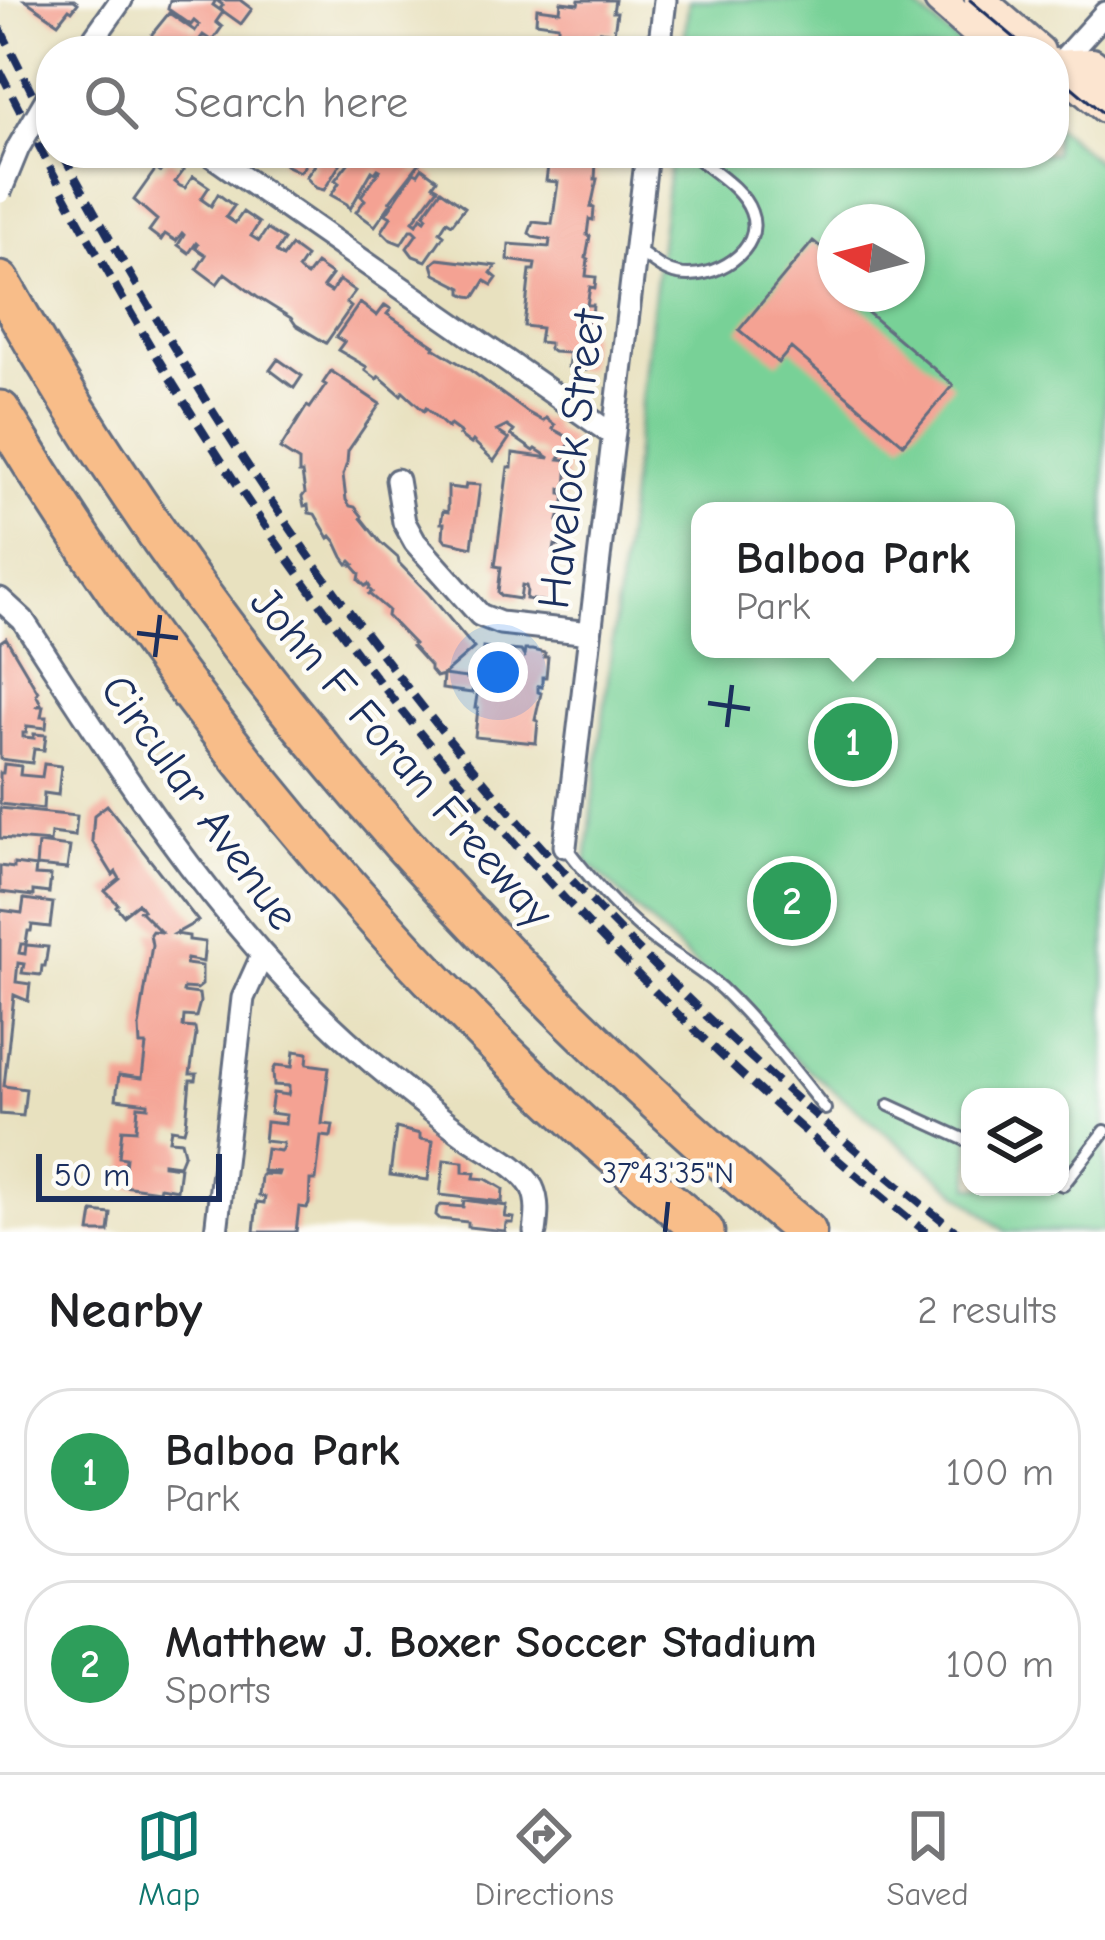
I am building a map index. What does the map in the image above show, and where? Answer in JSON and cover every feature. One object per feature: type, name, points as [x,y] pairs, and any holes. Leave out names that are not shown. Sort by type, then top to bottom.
[{"type":"highway","name":"John F Foran Freeway","points":[[0,282],[70,404],[160,540],[256,670],[339,770],[471,917],[573,1021],[806,1232]]},
{"type":"highway","points":[[0,411],[57,504],[150,638],[317,849],[513,1060],[704,1232]]},
{"type":"main road","points":[[940,0],[982,36]]},
{"type":"main road","points":[[980,0],[1021,36]]},
{"type":"main road","points":[[1069,63],[1092,64],[1105,75]]},
{"type":"main road","points":[[1069,77],[1105,107]]},
{"type":"street","points":[[96,36],[121,0]]},
{"type":"street","points":[[661,36],[665,0]]},
{"type":"street","points":[[1069,46],[1105,13]]},
{"type":"street","points":[[0,192],[36,117]]},
{"type":"street","points":[[230,168],[613,435]]},
{"type":"street","name":"Havelock Street","points":[[565,846],[645,168]]},
{"type":"street","points":[[397,480],[404,523],[415,542],[480,615],[500,623],[590,633]]},
{"type":"street","name":"Circular Avenue","points":[[0,599],[23,620],[147,810],[262,956],[417,1101],[520,1173],[535,1194],[535,1232]]},
{"type":"street","points":[[216,1232],[243,998],[262,956]]},
{"type":"lane","points":[[635,249],[661,268],[691,276],[728,264],[741,254],[752,238],[753,215],[742,196],[709,168]]},
{"type":"lane","points":[[565,846],[650,938],[691,963],[762,1030],[825,1109]]},
{"type":"lane","points":[[890,1106],[961,1138]]},
{"type":"lane","points":[[1069,1178],[1105,1131]]},
{"type":"green space","points":[[689,0],[908,0],[950,36],[685,36]]},
{"type":"green space","points":[[1069,138],[1105,168],[1105,1232],[1006,1232],[962,1196],[1069,1196],[1069,1088],[961,1088],[961,1195],[787,1052],[586,861],[669,168],[1069,168]]},
{"type":"building","points":[[25,0],[74,0],[78,3],[58,23]]},
{"type":"building","points":[[170,0],[216,0],[213,5],[223,12],[216,22],[222,27],[216,36],[152,36],[169,13],[195,31],[199,25],[194,21],[191,25],[168,9]]},
{"type":"building","points":[[216,0],[240,0],[252,9],[241,24],[220,9],[223,5]]},
{"type":"building","points":[[579,0],[615,0],[614,33],[553,36],[558,34],[558,25],[536,22],[537,8],[560,11],[561,2],[578,4]]},
{"type":"building","points":[[181,168],[175,182],[185,188],[193,176],[209,187],[201,199],[211,206],[218,194],[234,206],[226,217],[235,223],[243,212],[259,223],[251,236],[259,241],[267,229],[284,240],[276,252],[283,257],[291,246],[306,257],[298,269],[301,272],[307,276],[316,264],[332,275],[323,287],[331,292],[339,280],[355,291],[346,303],[351,307],[326,343],[225,273],[217,284],[197,269],[206,255],[196,243],[189,253],[178,245],[182,233],[176,241],[165,234],[161,240],[149,231],[157,220],[134,200],[156,169]]},
{"type":"building","points":[[313,168],[338,168],[324,190],[306,177]]},
{"type":"building","points":[[344,168],[416,168],[375,226],[356,212],[380,170],[372,171],[350,209],[331,195],[339,183],[335,180]]},
{"type":"building","points":[[422,168],[437,179],[433,185],[438,188],[413,221],[425,220],[424,214],[441,190],[465,207],[452,224],[447,221],[440,232],[444,235],[426,261],[407,248],[417,234],[413,230],[401,244],[382,231],[391,217],[386,214],[414,172]]},
{"type":"building","points":[[548,168],[596,168],[586,276],[596,277],[587,305],[593,305],[586,333],[590,334],[586,370],[568,367],[570,353],[553,352],[549,343],[539,342],[541,328],[524,326],[530,270],[535,264],[508,260],[509,244],[549,247],[550,240],[529,233],[533,222],[552,224],[558,182],[546,181]]},
{"type":"building","points":[[813,241],[817,244],[817,312],[867,312],[953,385],[903,444],[791,348],[778,363],[739,330]]},
{"type":"building","points":[[438,259],[496,266],[491,273],[497,278],[492,285],[485,281],[475,297],[468,296],[435,274],[432,264]]},
{"type":"building","points":[[360,303],[377,316],[385,305],[391,309],[387,314],[434,348],[573,440],[559,459],[568,460],[566,489],[561,489],[565,494],[558,521],[562,522],[559,546],[554,551],[558,560],[554,603],[526,599],[522,585],[520,599],[501,596],[501,567],[495,566],[513,453],[550,458],[511,435],[514,431],[507,426],[497,431],[509,439],[494,461],[473,441],[471,444],[338,350],[344,342],[336,337]]},
{"type":"building","points":[[278,359],[302,376],[294,388],[270,370]]},
{"type":"building","points":[[331,371],[380,404],[348,451],[343,475],[346,500],[474,648],[443,675],[436,677],[430,670],[414,644],[387,616],[388,610],[369,594],[370,587],[359,580],[354,564],[348,564],[315,514],[309,513],[302,497],[299,461],[280,449]]},
{"type":"building","points":[[466,484],[480,485],[472,547],[446,541],[441,523],[443,511],[448,512],[448,487],[465,489]]},
{"type":"building","points":[[6,638],[38,692],[41,717],[47,717],[46,728],[27,726],[23,733],[23,737],[34,738],[34,734],[46,735],[44,750],[34,749],[32,763],[0,759],[0,642]]},
{"type":"building","points":[[483,648],[499,650],[499,654],[521,651],[524,656],[525,650],[532,650],[548,657],[546,677],[542,677],[542,687],[538,686],[536,743],[475,737],[480,676],[473,675]]},
{"type":"building","points":[[443,675],[474,679],[472,693],[442,689]]},
{"type":"building","points":[[4,764],[21,766],[20,775],[42,777],[44,764],[61,766],[58,795],[44,793],[43,809],[0,804]]},
{"type":"building","points":[[107,805],[198,921],[175,934],[205,942],[203,962],[187,959],[186,964],[202,966],[202,985],[183,992],[199,994],[200,1002],[196,1017],[184,1016],[183,1027],[195,1028],[190,1074],[197,1074],[196,1080],[190,1080],[184,1131],[171,1129],[169,1140],[181,1141],[184,1153],[179,1165],[163,1163],[180,1167],[177,1190],[123,1186],[122,1129],[136,1130],[138,1106],[148,1107],[148,1103],[116,1099],[119,1075],[142,1078],[146,1045],[140,1045],[139,1027],[150,934],[161,932],[138,903],[123,915],[105,891],[120,879],[92,841],[94,815]]},
{"type":"building","points":[[0,808],[77,816],[75,836],[51,833],[50,842],[0,838]]},
{"type":"building","points":[[38,843],[70,847],[67,869],[36,866]]},
{"type":"building","points":[[14,864],[36,867],[35,875],[51,876],[49,893],[0,892],[0,866],[14,868]]},
{"type":"building","points":[[24,899],[53,903],[50,927],[32,925],[19,953],[25,954],[26,945],[48,947],[41,975],[22,973],[24,964],[18,963],[16,982],[30,984],[28,1001],[14,995],[4,1086],[26,1089],[23,1116],[0,1114],[0,910],[22,913]]},
{"type":"building","points":[[294,1051],[308,1053],[307,1064],[329,1067],[322,1124],[333,1125],[331,1137],[321,1136],[316,1180],[310,1180],[307,1208],[299,1207],[296,1232],[254,1232],[257,1202],[264,1203],[265,1197],[259,1196],[261,1176],[279,1172],[263,1171],[266,1149],[281,1151],[283,1147],[283,1143],[264,1141],[266,1122],[285,1124],[286,1115],[270,1113],[273,1093],[288,1095],[289,1086],[274,1085],[273,1071],[276,1065],[292,1067]]},
{"type":"building","points":[[396,1128],[433,1141],[428,1180],[390,1175]]},
{"type":"building","points":[[444,1160],[463,1162],[463,1172],[475,1173],[474,1178],[503,1189],[502,1202],[440,1195]]},
{"type":"building","points":[[464,1200],[507,1206],[505,1217],[514,1218],[513,1223],[506,1223],[505,1231],[468,1227],[468,1222],[436,1215],[441,1205],[463,1207]]},
{"type":"building","points":[[93,1212],[111,1214],[109,1232],[90,1232]]},
{"type":"tram line","points":[[970,0],[1012,36]]},
{"type":"tram line","points":[[1069,85],[1105,115]]},
{"type":"railway","points":[[0,28],[36,101]]},
{"type":"railway","points":[[0,71],[36,140]]},
{"type":"railway","points":[[51,168],[211,444],[316,598],[392,698],[473,796],[644,981],[829,1152],[926,1232]]},
{"type":"railway","points":[[70,168],[172,346],[251,471],[335,593],[443,733],[578,887],[723,1032],[957,1232]]},
{"type":"place","name":"Balboa Park","points":[[853,742]]},
{"type":"place","name":"Matthew J. Boxer Soccer Stadium","points":[[792,901]]}]
